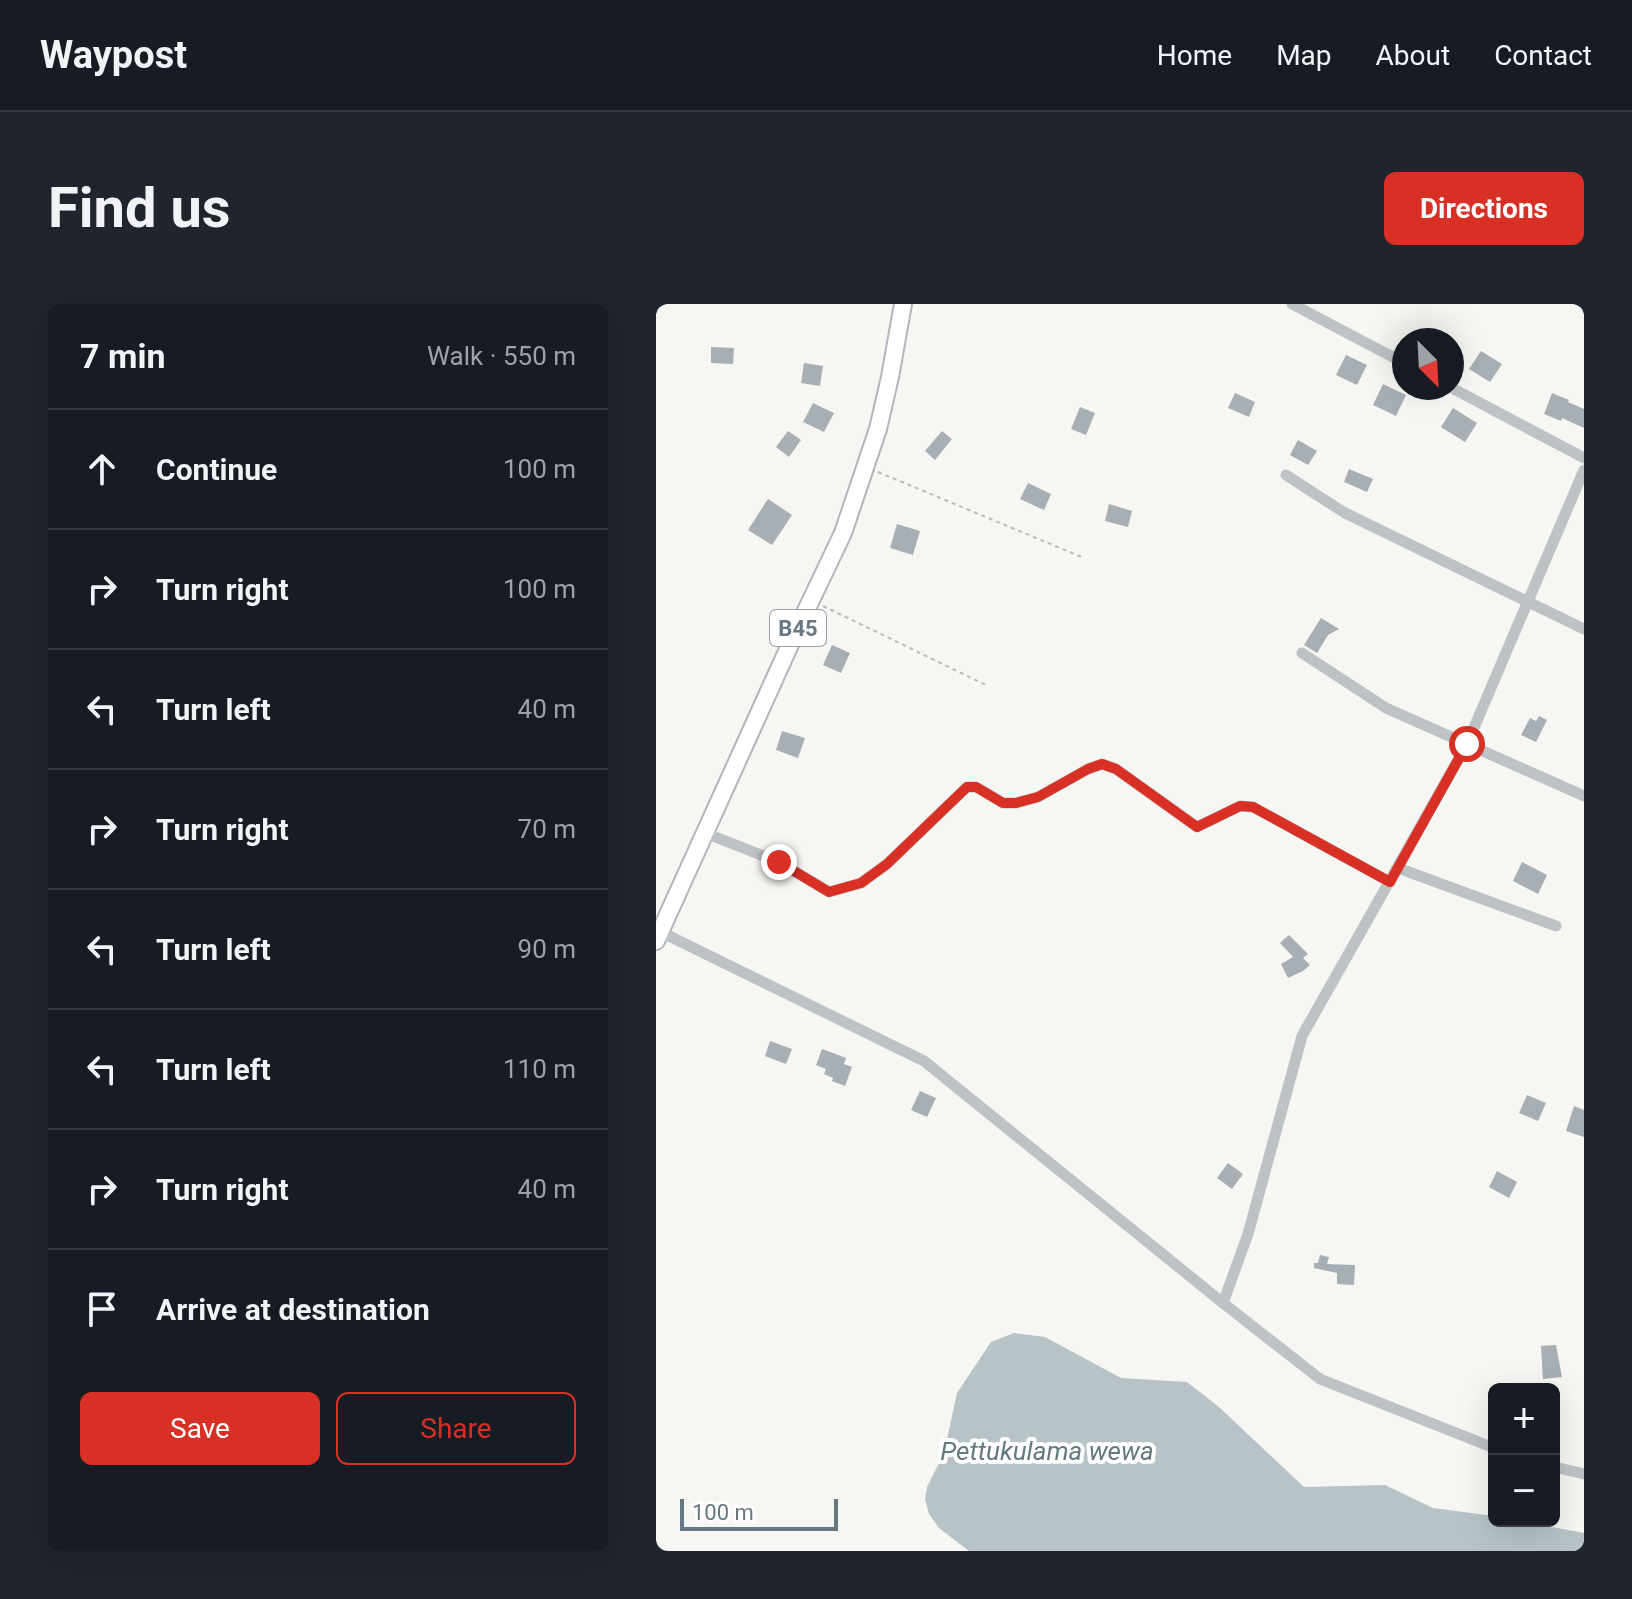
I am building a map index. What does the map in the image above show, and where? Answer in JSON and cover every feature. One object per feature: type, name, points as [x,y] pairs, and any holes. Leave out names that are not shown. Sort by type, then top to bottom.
[{"type":"main road","name":"B45","points":[[658,936],[843,533],[878,429],[903,304]]},
{"type":"street","points":[[1292,304],[1392,357]]},
{"type":"street","points":[[1464,394],[1584,458]]},
{"type":"street","points":[[1223,1303],[1248,1234],[1302,1036],[1467,744],[1584,470]]},
{"type":"street","points":[[1286,475],[1345,513],[1584,629]]},
{"type":"street","points":[[1302,653],[1386,708],[1584,796]]},
{"type":"street","points":[[705,833],[779,862],[829,892],[861,883],[887,864],[967,787],[976,787],[1003,803],[1016,803],[1038,797],[1102,764],[1116,769],[1197,827],[1240,806],[1253,807],[1390,882]]},
{"type":"street","points":[[1398,868],[1556,926]]},
{"type":"street","points":[[658,936],[924,1061],[1320,1379],[1488,1446]]},
{"type":"street","points":[[1560,1468],[1584,1474]]},
{"type":"path","points":[[866,467],[1084,558]]},
{"type":"path","points":[[811,601],[988,686]]},
{"type":"water","name":"Pettukulama wewa","points":[[1014,1333],[1045,1337],[1121,1378],[1187,1382],[1219,1407],[1304,1487],[1385,1485],[1433,1508],[1488,1515],[1488,1527],[1552,1527],[1584,1533],[1584,1551],[969,1551],[939,1528],[929,1514],[925,1499],[927,1487],[944,1453],[957,1393],[991,1342]]},
{"type":"building","points":[[711,347],[734,348],[733,364],[711,363]]},
{"type":"building","points":[[1481,351],[1502,364],[1490,382],[1469,369]]},
{"type":"building","points":[[1346,355],[1367,365],[1357,385],[1336,375]]},
{"type":"building","points":[[804,363],[823,366],[820,386],[801,383]]},
{"type":"building","points":[[1383,384],[1392,388],[1392,400],[1404,400],[1396,416],[1373,405]]},
{"type":"building","points":[[1235,393],[1255,402],[1249,417],[1228,408]]},
{"type":"building","points":[[1552,393],[1584,409],[1584,428],[1544,414]]},
{"type":"building","points":[[813,403],[834,413],[824,432],[803,422]]},
{"type":"building","points":[[1080,407],[1095,413],[1086,435],[1071,429]]},
{"type":"building","points":[[1453,408],[1477,423],[1465,442],[1441,427]]},
{"type":"building","points":[[788,431],[801,440],[789,457],[776,447]]},
{"type":"building","points":[[942,431],[952,439],[935,460],[925,451]]},
{"type":"building","points":[[1298,440],[1317,451],[1308,465],[1290,455]]},
{"type":"building","points":[[1349,469],[1373,479],[1367,492],[1344,482]]},
{"type":"building","points":[[1028,483],[1051,494],[1044,510],[1020,499]]},
{"type":"building","points":[[768,499],[792,515],[772,545],[748,530]]},
{"type":"building","points":[[1109,504],[1132,511],[1128,527],[1105,521]]},
{"type":"building","points":[[897,524],[920,531],[913,555],[890,548]]},
{"type":"building","points":[[1321,618],[1339,629],[1328,635],[1317,653],[1304,645]]},
{"type":"building","points":[[832,645],[850,653],[841,673],[823,665]]},
{"type":"building","points":[[1539,716],[1547,720],[1536,742],[1521,735],[1530,718],[1536,721]]},
{"type":"building","points":[[782,731],[805,738],[798,758],[776,750]]},
{"type":"building","points":[[1522,862],[1547,875],[1538,894],[1513,881]]},
{"type":"building","points":[[1289,935],[1308,954],[1303,958],[1310,965],[1288,978],[1281,964],[1293,957],[1280,943]]},
{"type":"building","points":[[770,1041],[792,1049],[786,1064],[765,1056]]},
{"type":"building","points":[[822,1049],[846,1058],[844,1064],[852,1067],[845,1086],[832,1081],[833,1078],[824,1074],[826,1069],[816,1065]]},
{"type":"building","points":[[920,1091],[936,1098],[927,1117],[911,1110]]},
{"type":"building","points":[[1527,1095],[1546,1103],[1538,1121],[1519,1113]]},
{"type":"building","points":[[1574,1106],[1584,1110],[1584,1137],[1566,1131]]},
{"type":"building","points":[[1228,1163],[1243,1174],[1232,1189],[1217,1178]]},
{"type":"building","points":[[1497,1171],[1517,1182],[1509,1198],[1489,1187]]},
{"type":"building","points":[[1320,1255],[1329,1257],[1327,1264],[1355,1265],[1354,1285],[1337,1284],[1337,1273],[1314,1268]]},
{"type":"building","points":[[1556,1345],[1562,1377],[1543,1379],[1541,1346]]},
{"type":"route","points":[[779,862],[829,892],[861,883],[887,864],[967,787],[976,787],[1003,803],[1016,803],[1038,797],[1102,764],[1116,769],[1197,827],[1240,806],[1253,807],[1390,882],[1467,744]]}]
